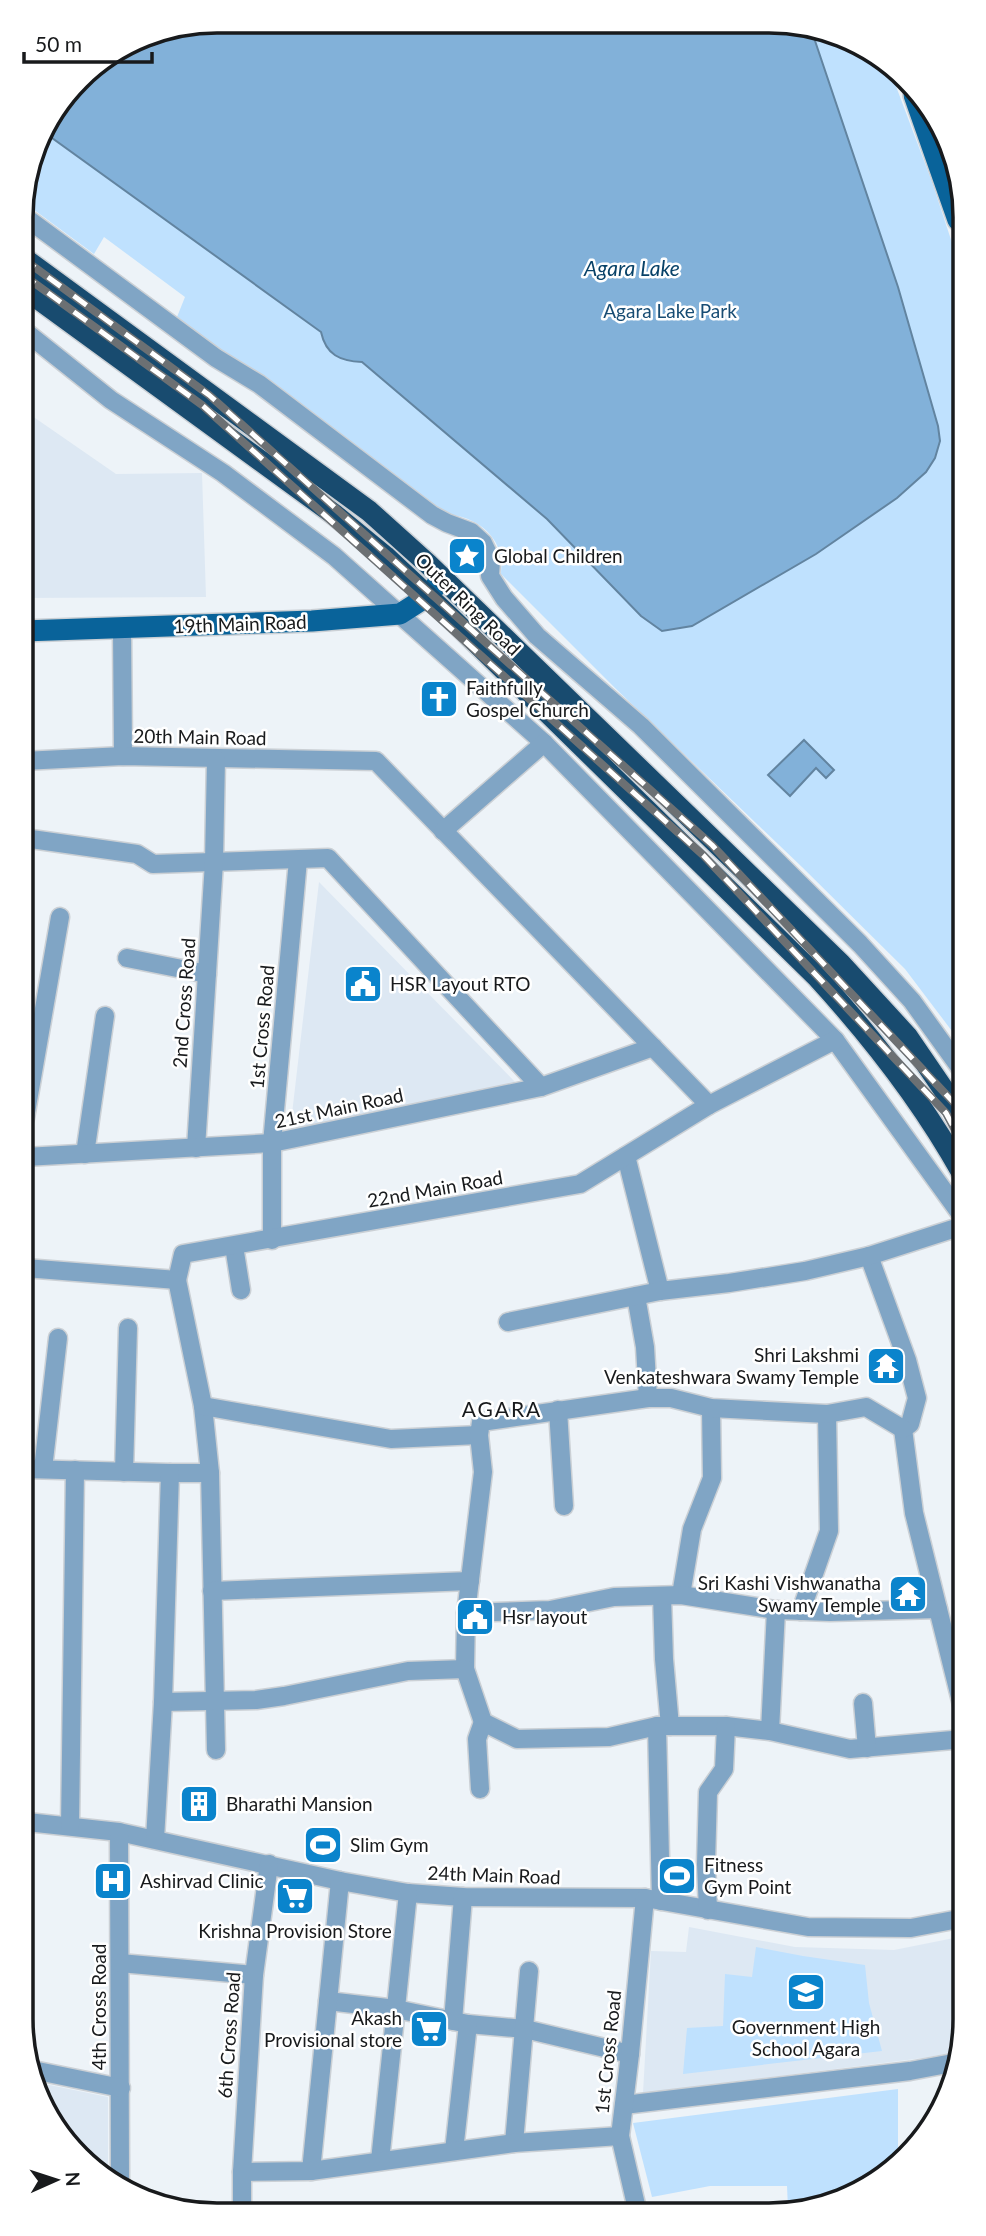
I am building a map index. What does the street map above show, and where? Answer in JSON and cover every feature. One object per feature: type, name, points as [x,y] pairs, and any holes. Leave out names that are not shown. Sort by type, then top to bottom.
[{"type":"highway","name":"Outer Ring Road","points":[[34,266],[369,510],[841,964],[907,1036],[953,1103]]},
{"type":"highway","name":"Outer Ring Road","points":[[34,296],[335,515],[428,596],[825,986],[862,1026],[952,1157]]},
{"type":"main road","points":[[920,113],[952,202]]},
{"type":"main road","name":"19th Main Road","points":[[34,631],[312,621],[400,614],[428,596],[442,578]]},
{"type":"street","points":[[34,223],[216,358],[259,384],[432,515],[477,537],[488,552],[491,560],[490,576],[496,587],[537,636],[641,726],[860,944],[912,1001],[953,1057]]},
{"type":"street","points":[[34,339],[111,400],[223,473],[334,555],[544,743],[835,1040],[952,1203]]},
{"type":"street","points":[[122,629],[123,756]]},
{"type":"street","points":[[544,743],[443,831],[709,1105]]},
{"type":"street","name":"20th Main Road","points":[[34,760],[123,756],[376,761],[443,831]]},
{"type":"street","name":"2nd Cross Road","points":[[196,1148],[214,862],[216,759]]},
{"type":"street","points":[[34,839],[137,854],[153,864],[328,858],[541,1087]]},
{"type":"street","name":"1st Cross Road","points":[[272,1240],[272,1143],[298,860]]},
{"type":"street","points":[[34,1065],[60,917]]},
{"type":"street","points":[[127,958],[207,974]]},
{"type":"street","points":[[85,1154],[105,1016]]},
{"type":"street","name":"22nd Main Road","points":[[177,1280],[183,1254],[580,1184],[709,1105],[835,1040]]},
{"type":"street","name":"21st Main Road","points":[[33,1157],[272,1143],[541,1087],[653,1047]]},
{"type":"street","points":[[626,1156],[660,1291]]},
{"type":"street","points":[[508,1322],[660,1291],[793,1273],[869,1256],[952,1229]]},
{"type":"street","points":[[234,1246],[241,1290]]},
{"type":"street","points":[[869,1256],[907,1360],[917,1398],[910,1424],[903,1429]]},
{"type":"street","points":[[33,1269],[177,1280],[203,1406],[209,1473],[216,1750]]},
{"type":"street","points":[[636,1296],[645,1347],[648,1398]]},
{"type":"street","points":[[124,1472],[128,1328]]},
{"type":"street","points":[[58,1338],[34,1469],[209,1473]]},
{"type":"street","points":[[480,1790],[477,1739],[483,1722],[465,1669],[466,1613],[483,1472],[481,1422],[648,1398],[671,1398],[711,1408],[827,1414],[866,1407],[903,1429]]},
{"type":"street","points":[[203,1406],[391,1439],[480,1436]]},
{"type":"street","points":[[681,1595],[692,1529],[712,1478],[711,1408]]},
{"type":"street","points":[[558,1410],[564,1506]]},
{"type":"street","points":[[801,1611],[829,1531],[827,1414]]},
{"type":"street","points":[[903,1429],[914,1513],[952,1667]]},
{"type":"street","points":[[70,1826],[75,1471]]},
{"type":"street","points":[[155,1839],[163,1702],[170,1473]]},
{"type":"street","points":[[212,1591],[470,1581]]},
{"type":"street","points":[[466,1613],[550,1610],[614,1597],[681,1595],[776,1610],[937,1609]]},
{"type":"street","name":"1st Cross Road","points":[[636,2203],[620,2136],[653,1900],[664,1726],[662,1596]]},
{"type":"street","points":[[770,1731],[776,1610]]},
{"type":"street","points":[[163,1702],[256,1700],[408,1671],[465,1669]]},
{"type":"street","points":[[863,1703],[867,1748]]},
{"type":"street","points":[[483,1722],[517,1739],[609,1737],[664,1726],[726,1726],[770,1731],[850,1749],[952,1740]]},
{"type":"street","points":[[708,1910],[708,1793],[724,1769],[726,1726]]},
{"type":"street","name":"24th Main Road","points":[[33,1823],[119,1832],[408,1893],[463,1897],[653,1900],[808,1927],[911,1928],[952,1920]]},
{"type":"street","name":"4th Cross Road","points":[[119,1832],[120,2175]]},
{"type":"street","name":"6th Cross Road","points":[[242,2203],[254,1975],[269,1864]]},
{"type":"street","points":[[311,2171],[341,1881]]},
{"type":"street","points":[[380,2161],[408,1893]]},
{"type":"street","points":[[454,2151],[463,1897]]},
{"type":"street","points":[[120,1963],[254,1975]]},
{"type":"street","points":[[514,2143],[529,1971]]},
{"type":"street","points":[[328,2001],[396,2010],[460,2023],[525,2029],[630,2054]]},
{"type":"street","points":[[624,2105],[910,2071],[947,2064]]},
{"type":"street","points":[[42,2072],[121,2088]]},
{"type":"street","points":[[242,2172],[311,2171],[514,2143],[620,2136]]},
{"type":"shaded area","points":[[34,417],[116,474],[202,473],[206,597],[34,598]]},
{"type":"shaded area","name":"HSR Layout RTO","points":[[319,882],[519,1086],[290,1131]]},
{"type":"shaded area","name":"Government High School Agara","points":[[689,1927],[795,1947],[894,1950],[952,1938],[952,2031],[949,2053],[643,2093],[651,1951],[686,1952]]},
{"type":"shaded area","points":[[46,2084],[108,2097],[108,2167],[91,2153],[91,2145],[83,2145],[71,2131]]},
{"type":"green space","name":"Agara Lake","points":[[217,33],[769,33],[828,43],[871,64],[895,83],[953,246],[953,1032],[905,969],[501,574],[500,552],[490,534],[467,519],[438,513],[177,317],[185,297],[104,237],[94,254],[34,210],[35,193],[47,147],[71,105],[105,71],[147,47],[181,37]]},
{"type":"green space","points":[[756,1947],[865,1965],[869,2003],[882,2051],[683,2074],[687,2028],[723,2026],[725,1974],[752,1977]]},
{"type":"green space","points":[[898,2089],[898,2149],[871,2172],[850,2184],[793,2201],[788,2201],[787,2186],[710,2186],[652,2197],[633,2123]]},
{"type":"water","name":"Agara Lake","points":[[217,33],[769,33],[805,37],[815,39],[898,287],[940,441],[935,458],[926,472],[897,498],[816,554],[692,626],[662,631],[641,616],[547,519],[362,362],[341,358],[330,351],[321,332],[51,137],[71,105],[87,87],[105,71],[147,47],[181,37]]},
{"type":"water","points":[[804,740],[834,770],[826,778],[816,768],[790,796],[768,775]]},
{"type":"railway","points":[[34,267],[209,395],[712,845],[953,1101]]},
{"type":"railway","points":[[34,283],[202,405],[703,855],[946,1113],[952,1125]]},
{"type":"place","name":"Global Children","points":[[467,556]]},
{"type":"place","name":"Faithfully Gospel Church","points":[[439,699]]},
{"type":"place","name":"HSR Layout RTO","points":[[363,984]]},
{"type":"place","name":"Shri Lakshmi Venkateshwara Swamy Temple","points":[[886,1366]]},
{"type":"place","name":"Sri Kashi Vishwanatha Swamy Temple","points":[[908,1594]]},
{"type":"place","name":"Hsr layout","points":[[475,1617]]},
{"type":"place","name":"Bharathi Mansion","points":[[199,1804]]},
{"type":"place","name":"Slim Gym","points":[[323,1845]]},
{"type":"place","name":"Fitness Gym Point","points":[[677,1876]]},
{"type":"place","name":"Ashirvad Clinic","points":[[113,1881]]},
{"type":"place","name":"Krishna Provision Store","points":[[295,1896]]},
{"type":"place","name":"Government High School Agara","points":[[806,1992]]},
{"type":"place","name":"Akash Provisional store","points":[[429,2029]]},
{"type":"district","name":"AGARA","points":[[502,1410]]},
{"type":"park label","name":"Agara Lake Park","points":[[670,311]]}]
